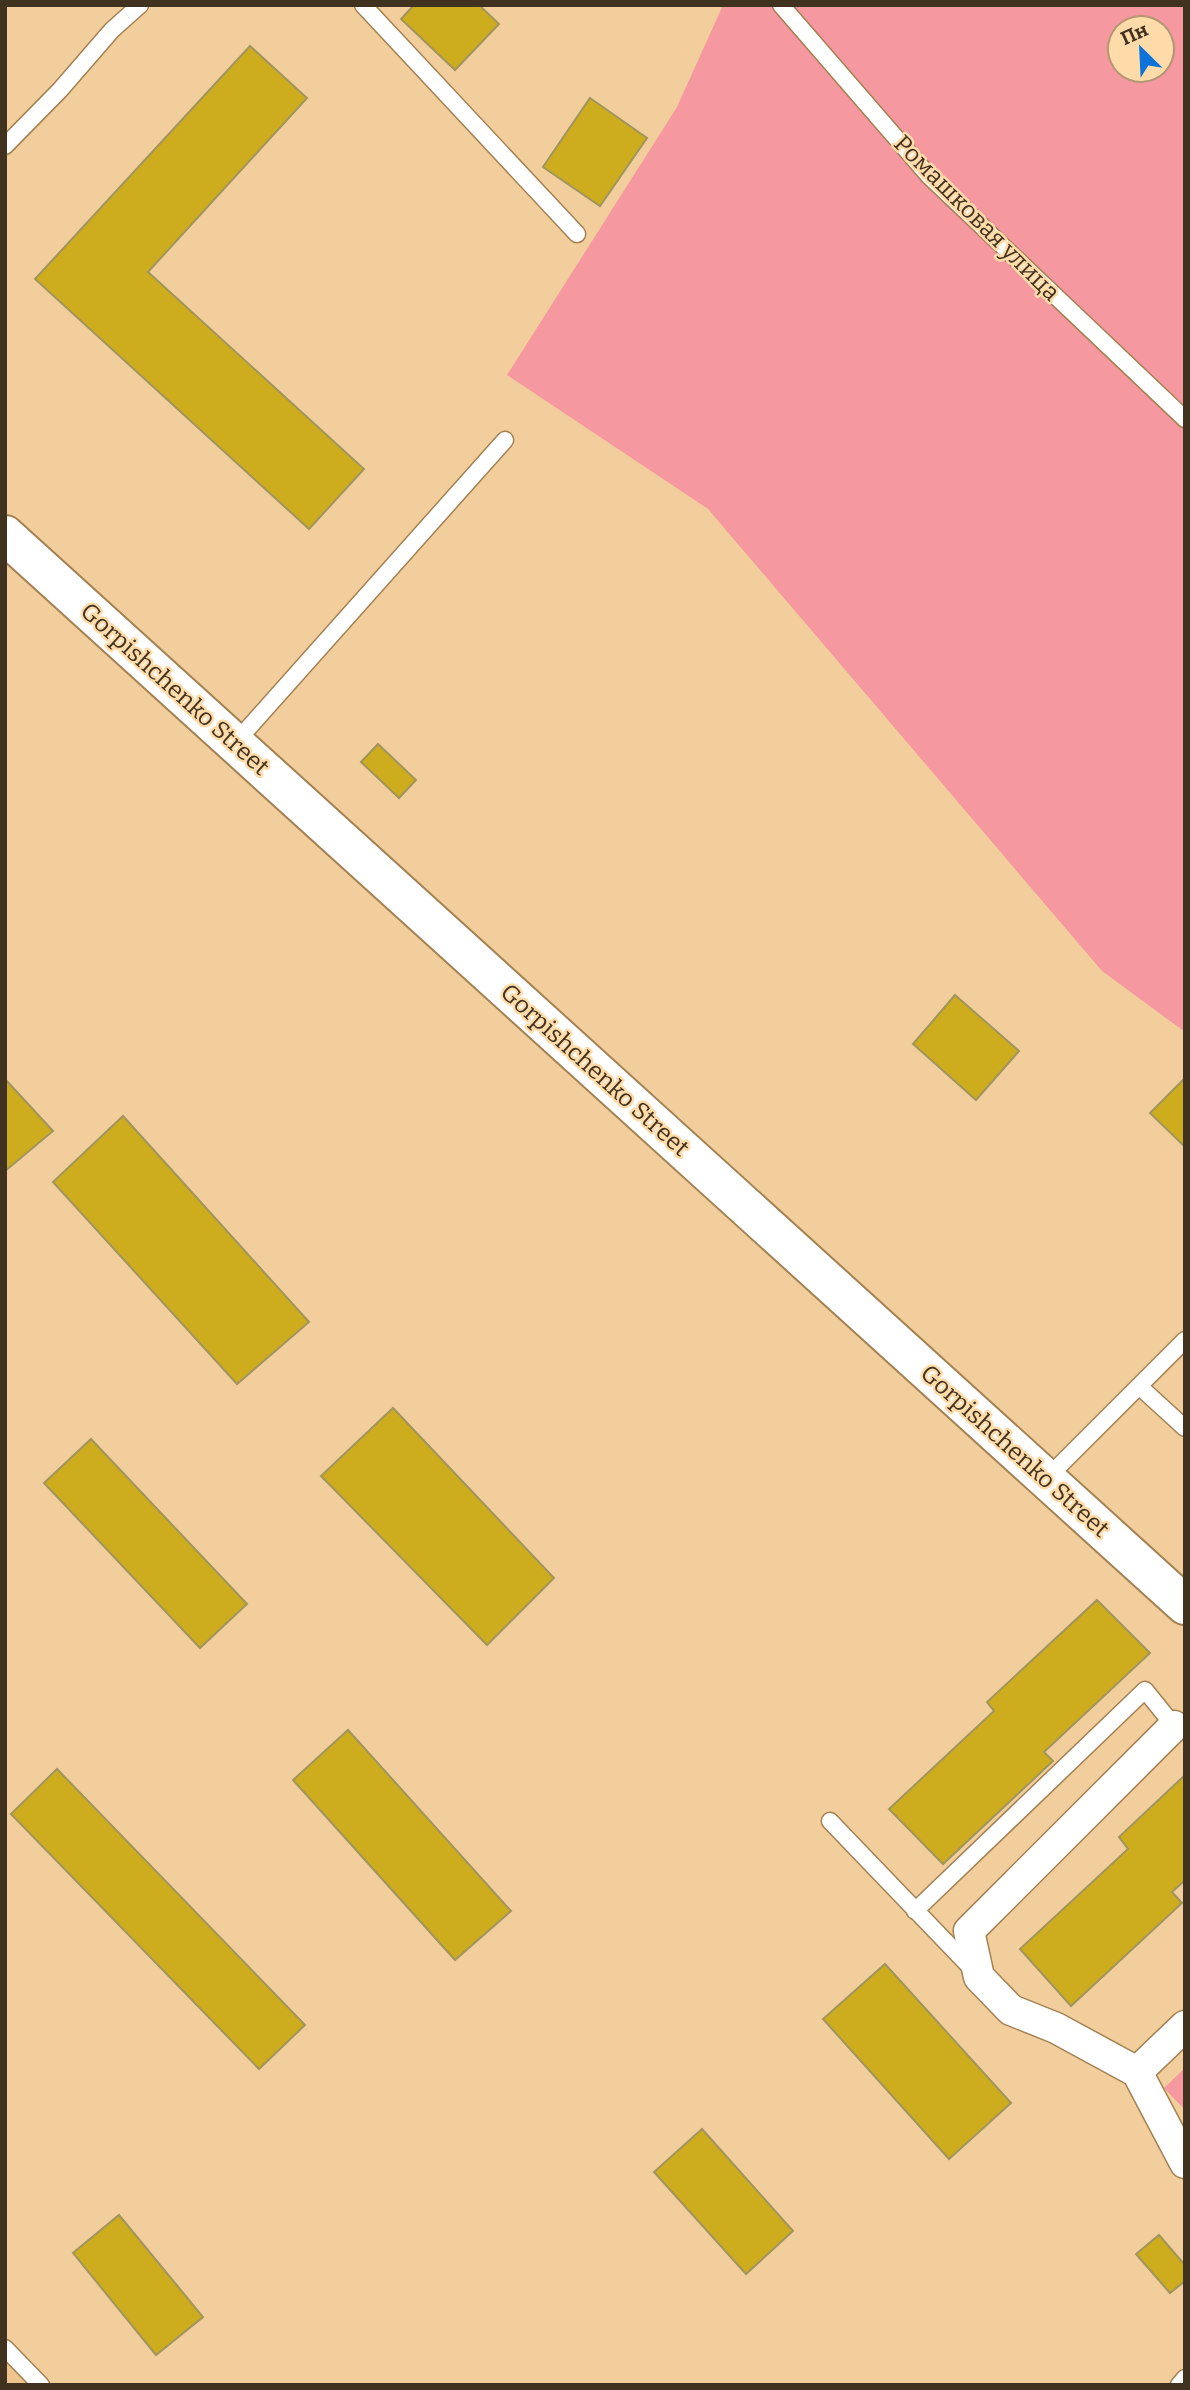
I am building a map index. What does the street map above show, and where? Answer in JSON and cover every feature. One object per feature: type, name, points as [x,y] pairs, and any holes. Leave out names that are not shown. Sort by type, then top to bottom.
[{"type":"main road","name":"Gorpishchenko Street","points":[[5,535],[1185,1605]]},
{"type":"street","points":[[1174,1726],[969,1931],[979,1977],[1012,2010],[1056,2028],[1136,2072],[1185,2163]]},
{"type":"street","points":[[1136,2072],[1185,2026]]},
{"type":"lane","points":[[5,146],[60,90],[112,30],[140,5]]},
{"type":"lane","points":[[363,5],[577,234]]},
{"type":"lane","name":"Ромашковая улица","points":[[781,5],[929,176],[1185,419]]},
{"type":"lane","points":[[235,743],[505,440]]},
{"type":"lane","points":[[1046,1479],[1185,1340]]},
{"type":"lane","points":[[1140,1387],[1185,1429]]},
{"type":"lane","points":[[915,1910],[1145,1690],[1174,1726]]},
{"type":"lane","points":[[830,1821],[979,1977]]},
{"type":"lane","points":[[5,2348],[41,2385]]},
{"type":"lane","points":[[1179,2385],[1185,2378]]},
{"type":"shaded area","points":[[723,5],[1185,5],[1185,1032],[1102,971],[708,509],[507,375],[677,107]]},
{"type":"shaded area","points":[[1185,2068],[1185,2110],[1164,2088]]},
{"type":"shaded area","points":[[5,2362],[28,2385],[5,2385]]},
{"type":"building","points":[[414,5],[479,5],[499,24],[455,70],[401,19]]},
{"type":"building","points":[[250,46],[307,98],[148,272],[364,469],[309,529],[35,279]]},
{"type":"building","points":[[590,98],[647,138],[600,206],[543,167]]},
{"type":"building","points":[[378,744],[416,780],[399,798],[361,762]]},
{"type":"building","points":[[955,995],[1019,1051],[976,1100],[913,1044]]},
{"type":"building","points":[[1185,1078],[1185,1147],[1150,1113]]},
{"type":"building","points":[[5,1079],[53,1131],[5,1171]]},
{"type":"building","points":[[123,1116],[309,1322],[237,1384],[53,1182]]},
{"type":"building","points":[[393,1408],[554,1578],[487,1645],[321,1476]]},
{"type":"building","points":[[91,1439],[247,1604],[200,1648],[44,1483]]},
{"type":"building","points":[[1097,1600],[1150,1653],[1044,1752],[1053,1761],[943,1864],[889,1809],[994,1711],[987,1702]]},
{"type":"building","points":[[348,1730],[511,1911],[455,1960],[293,1780]]},
{"type":"building","points":[[57,1769],[305,2025],[259,2069],[11,1814]]},
{"type":"building","points":[[1185,1775],[1185,1880],[1172,1892],[1182,1903],[1071,2006],[1020,1949],[1128,1849],[1119,1837]]},
{"type":"building","points":[[885,1964],[1011,2103],[949,2159],[823,2019]]},
{"type":"building","points":[[702,2129],[793,2231],[746,2274],[654,2172]]},
{"type":"building","points":[[119,2215],[203,2317],[156,2355],[73,2253]]},
{"type":"building","points":[[1159,2235],[1185,2265],[1185,2281],[1170,2293],[1136,2254]]}]
